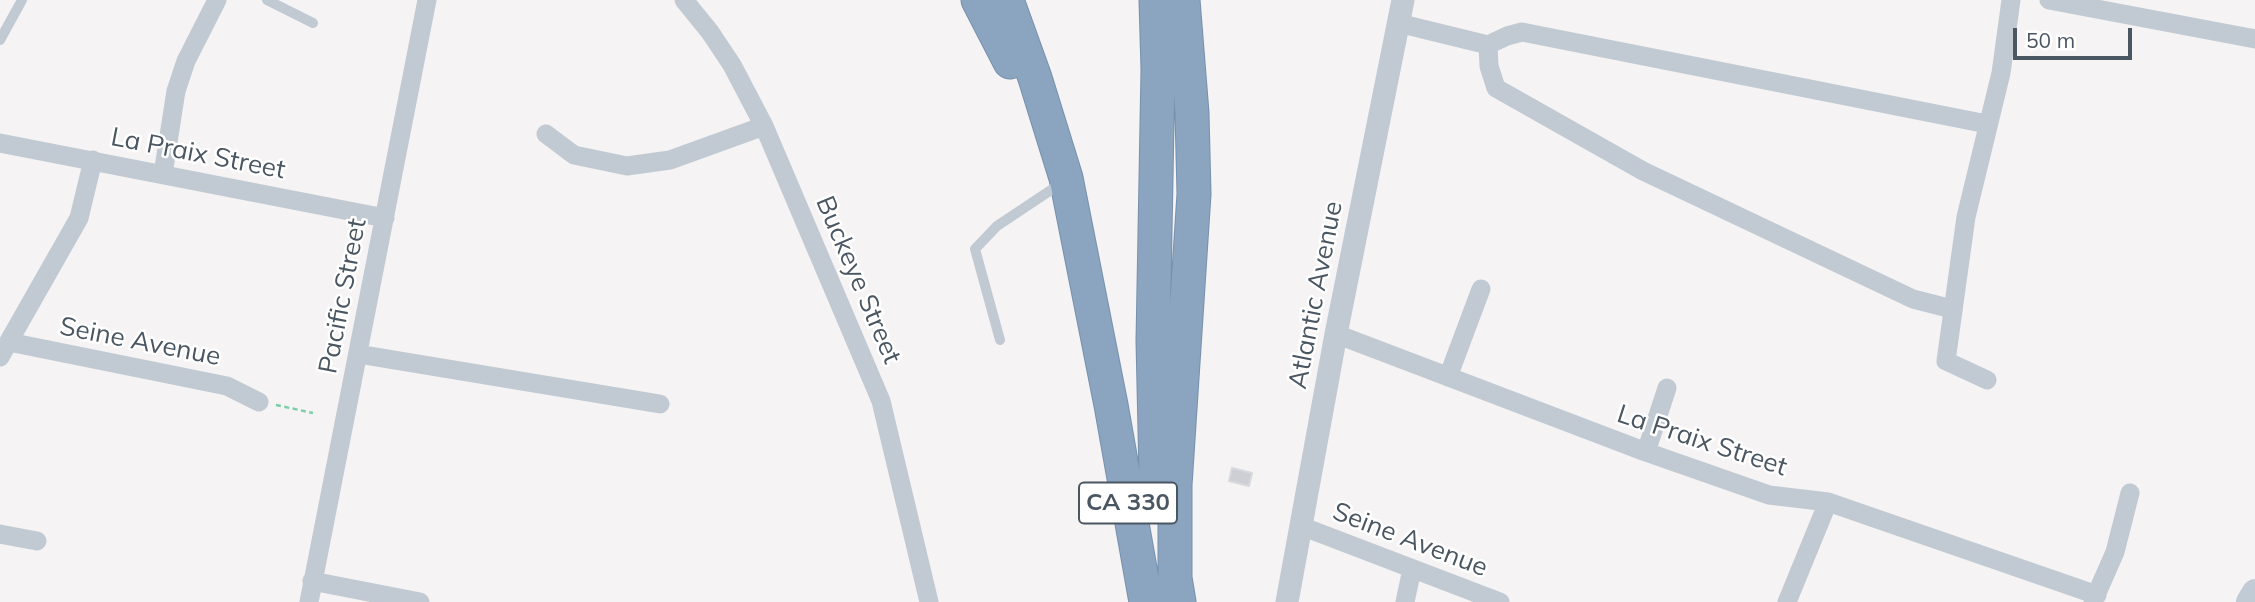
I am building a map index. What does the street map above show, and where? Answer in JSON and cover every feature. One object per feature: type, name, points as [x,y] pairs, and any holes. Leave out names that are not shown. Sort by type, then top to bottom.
[{"type":"highway","points":[[978,0],[1019,83],[1061,184]]},
{"type":"highway","points":[[1007,0],[1035,78],[1061,184]]},
{"type":"highway","points":[[1156,0],[1158,70],[1154,419],[1160,532],[1169,602]]},
{"type":"highway","points":[[1179,602],[1175,578],[1174,485],[1194,194],[1192,113],[1183,0]]},
{"type":"highway","name":"CA 330","points":[[1061,184],[1086,279],[1146,602]]},
{"type":"main road","points":[[2249,602],[2255,592]]},
{"type":"street","points":[[163,174],[176,91],[186,61],[217,0]]},
{"type":"street","name":"Pacific Street","points":[[309,602],[427,0]]},
{"type":"street","name":"Buckeye Street","points":[[684,0],[732,65],[764,126],[881,401],[929,602]]},
{"type":"street","name":"Atlantic Avenue","points":[[1286,602],[1403,0]]},
{"type":"street","points":[[1987,380],[1946,361],[1966,217],[2001,73],[2011,0]]},
{"type":"street","points":[[2049,0],[2255,39]]},
{"type":"street","points":[[1398,23],[1488,44],[1522,33],[1987,124]]},
{"type":"street","points":[[1488,44],[1489,66],[1496,88],[1643,171],[1913,299],[1952,309]]},
{"type":"street","points":[[546,134],[574,155],[627,166],[670,160],[764,126]]},
{"type":"street","name":"La Praix Street","points":[[0,143],[385,218]]},
{"type":"street","points":[[4,350],[79,218],[93,160]]},
{"type":"street","points":[[1448,377],[1481,289]]},
{"type":"street","name":"La Praix Street","points":[[1336,334],[1646,452],[1769,495],[1828,502],[2095,598]]},
{"type":"street","name":"Seine Avenue","points":[[4,350],[227,386],[259,402]]},
{"type":"street","points":[[358,355],[660,404]]},
{"type":"street","points":[[1646,452],[1667,388]]},
{"type":"street","points":[[2095,598],[2115,552],[2130,492]]},
{"type":"street","points":[[1787,602],[1828,502]]},
{"type":"street","name":"Seine Avenue","points":[[1301,526],[1500,602]]},
{"type":"street","points":[[0,534],[37,541]]},
{"type":"street","points":[[1405,602],[1412,569]]},
{"type":"street","points":[[312,581],[420,602]]},
{"type":"lane","points":[[0,40],[22,0]]},
{"type":"lane","points":[[267,0],[313,23]]},
{"type":"lane","points":[[1000,340],[975,249],[997,226],[1061,184]]},
{"type":"path","points":[[259,402],[313,413]]},
{"type":"building","points":[[1232,468],[1252,473],[1249,486],[1229,481]]}]
